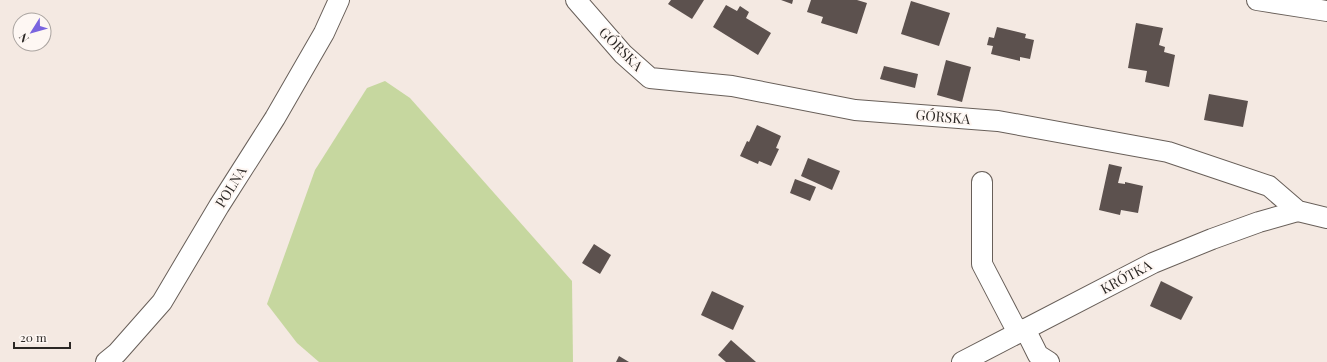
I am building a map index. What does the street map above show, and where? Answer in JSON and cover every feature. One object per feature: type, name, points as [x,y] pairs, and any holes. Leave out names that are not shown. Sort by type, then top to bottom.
[{"type":"street","name":"POLNA","points":[[106,362],[118,352],[162,302],[219,206],[275,118],[324,33],[339,0]]},
{"type":"street","name":"GÓRSKA","points":[[576,0],[623,54],[650,78],[732,86],[855,110],[998,121],[1168,152],[1269,186],[1298,211],[1327,218]]},
{"type":"street","points":[[1257,0],[1282,2],[1327,11]]},
{"type":"street","points":[[982,182],[982,264],[1038,355],[1049,362]]},
{"type":"street","name":"KRÓTKA","points":[[962,362],[1153,263],[1259,222],[1298,211]]},
{"type":"green space","points":[[385,81],[410,98],[572,281],[573,362],[319,362],[297,343],[267,304],[315,170],[367,88]]},
{"type":"building","points":[[671,0],[704,0],[692,19],[668,4]]},
{"type":"building","points":[[781,0],[793,0],[792,4]]},
{"type":"building","points":[[811,0],[857,0],[867,3],[857,34],[821,23],[823,17],[807,12]]},
{"type":"building","points":[[911,1],[950,13],[939,46],[901,34]]},
{"type":"building","points":[[726,5],[737,11],[740,6],[749,12],[746,18],[771,33],[758,55],[713,27]]},
{"type":"building","points":[[1136,23],[1163,28],[1159,45],[1165,47],[1164,52],[1175,55],[1169,87],[1145,82],[1147,71],[1128,68]]},
{"type":"building","points":[[997,27],[1026,34],[1025,38],[1034,40],[1030,59],[1020,57],[1020,61],[991,54],[993,46],[987,45],[989,37],[994,38]]},
{"type":"building","points":[[946,60],[971,67],[962,102],[937,95]]},
{"type":"building","points":[[884,66],[918,74],[915,88],[880,79]]},
{"type":"building","points":[[1209,94],[1248,101],[1243,127],[1204,120]]},
{"type":"building","points":[[757,125],[781,136],[776,148],[779,149],[771,166],[759,161],[758,164],[740,156]]},
{"type":"building","points":[[808,158],[840,171],[832,190],[801,176]]},
{"type":"building","points":[[1109,164],[1122,167],[1118,183],[1125,184],[1125,182],[1143,186],[1138,213],[1121,210],[1120,215],[1099,210]]},
{"type":"building","points":[[795,179],[816,187],[810,201],[790,193]]},
{"type":"building","points":[[594,244],[611,255],[600,274],[582,263]]},
{"type":"building","points":[[1161,281],[1193,297],[1181,320],[1150,306]]},
{"type":"building","points":[[712,291],[744,306],[733,330],[701,315]]},
{"type":"building","points":[[731,340],[756,362],[726,362],[718,355]]},
{"type":"building","points":[[619,356],[629,362],[616,362]]}]
